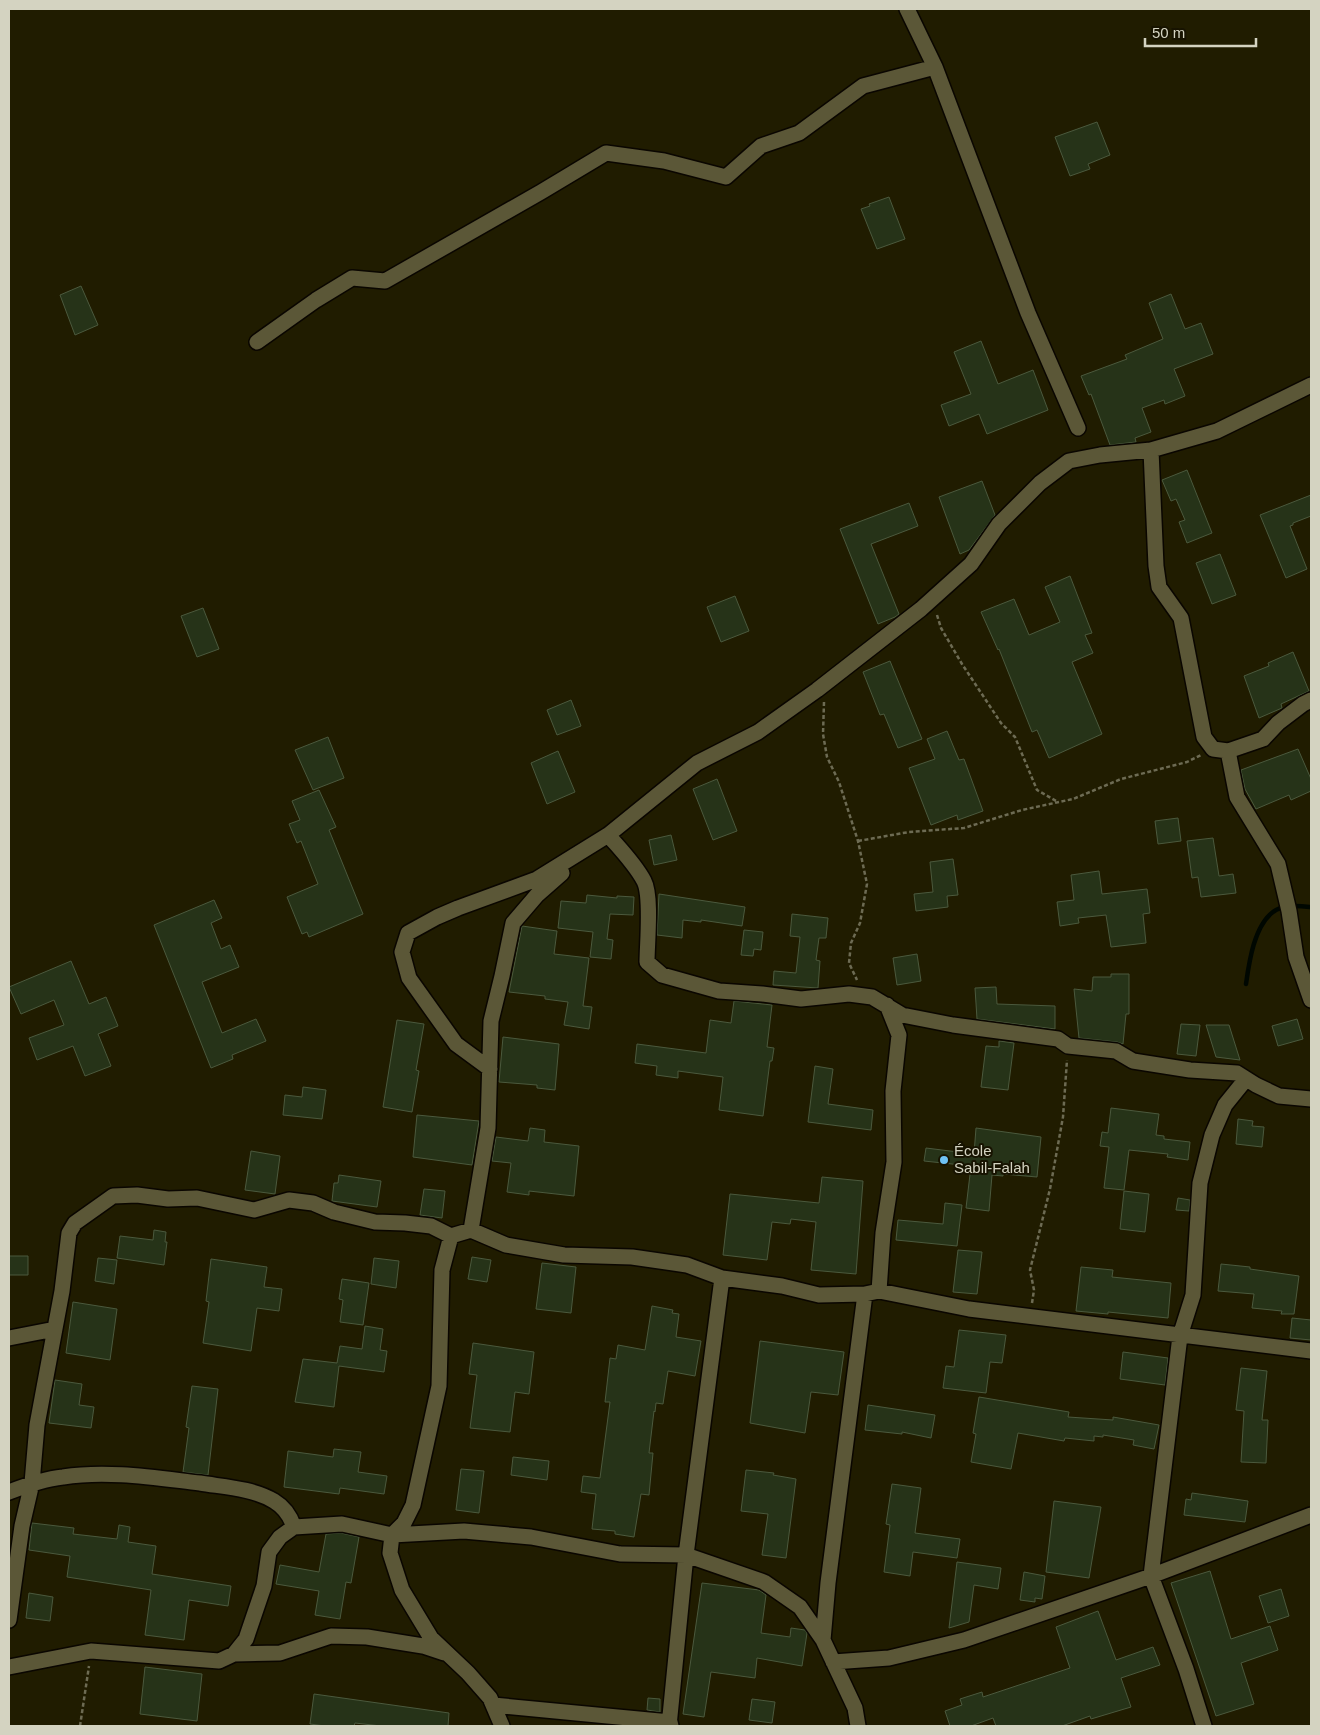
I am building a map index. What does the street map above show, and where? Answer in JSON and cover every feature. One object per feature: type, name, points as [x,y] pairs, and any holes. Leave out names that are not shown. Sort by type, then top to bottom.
[{"type":"street","points":[[907,9],[935,67],[1028,313],[1078,428]]},
{"type":"street","points":[[257,342],[316,300],[352,278],[385,281],[541,192],[606,152],[664,161],[726,177],[761,146],[799,133],[863,86],[935,67]]},
{"type":"street","points":[[490,1070],[456,1044],[409,978],[402,952],[408,933],[458,908],[537,879],[586,850],[608,836],[697,763],[758,732],[826,684],[932,600],[971,564],[999,524],[1040,483],[1069,461],[1100,455],[1151,450],[1217,431],[1311,386]]},
{"type":"street","points":[[1151,450],[1158,587],[1181,618],[1204,737],[1221,750],[1237,797],[1278,864],[1289,911],[1296,957],[1311,1000]]},
{"type":"street","points":[[1221,750],[1263,739],[1278,723],[1302,704],[1311,700]]},
{"type":"street","points":[[608,836],[628,858],[645,883],[648,900],[647,962],[662,975],[719,992],[762,994],[801,999],[849,994],[872,997],[902,1015],[953,1025],[1058,1039],[1068,1046],[1116,1052],[1133,1061],[1190,1070],[1236,1073],[1278,1096],[1311,1100]]},
{"type":"street","points":[[471,1230],[488,1128],[491,1021],[513,923],[537,894],[586,850]]},
{"type":"street","points":[[823,1640],[828,1583],[894,1162],[893,1091],[899,1035],[887,1005]]},
{"type":"street","points":[[1204,1726],[1186,1668],[1151,1576],[1180,1336],[1193,1295],[1200,1183],[1212,1135],[1225,1105],[1246,1079]]},
{"type":"street","points":[[9,1620],[22,1526],[32,1483],[37,1425],[55,1329],[69,1233],[75,1223],[113,1196],[137,1195],[168,1199],[197,1198],[254,1210],[289,1200],[313,1203],[334,1212],[375,1222],[431,1226],[451,1236],[471,1230],[506,1245],[564,1255],[632,1257],[687,1265],[722,1278],[782,1286],[819,1295],[872,1293],[969,1309],[1311,1351]]},
{"type":"street","points":[[451,1236],[442,1270],[439,1386],[413,1505],[404,1523],[392,1535],[390,1553],[402,1590],[431,1638],[468,1673],[490,1698],[502,1726]]},
{"type":"street","points":[[493,1705],[670,1725],[686,1555],[722,1278]]},
{"type":"street","points":[[9,1338],[55,1329]]},
{"type":"street","points":[[9,1492],[32,1483],[64,1476],[101,1474],[228,1487],[255,1492],[274,1501],[289,1514],[294,1527]]},
{"type":"street","points":[[833,1662],[889,1658],[964,1640],[1151,1576],[1311,1515]]},
{"type":"street","points":[[234,1654],[246,1640],[264,1586],[269,1552],[280,1537],[294,1527],[342,1524],[392,1535],[464,1532],[531,1537],[620,1554],[686,1555],[764,1582],[800,1606],[823,1640],[855,1708],[858,1726]]},
{"type":"street","points":[[9,1667],[91,1651],[219,1661],[234,1654],[280,1653],[331,1636],[367,1636],[423,1646],[448,1654]]},
{"type":"path","points":[[932,600],[941,628],[962,664],[1002,723],[1015,737],[1037,790],[1059,802]]},
{"type":"path","points":[[826,684],[823,734],[827,757],[839,782],[858,841],[868,884],[860,923],[850,943],[849,963],[861,987],[872,997]]},
{"type":"path","points":[[858,841],[910,832],[964,828],[1022,810],[1073,799],[1121,779],[1147,774],[1221,750]]},
{"type":"path","points":[[1031,1317],[1034,1290],[1030,1270],[1048,1197],[1061,1126],[1068,1046]]},
{"type":"path","points":[[80,1726],[91,1651]]},
{"type":"building","points":[[1097,122],[1110,155],[1088,164],[1090,169],[1070,176],[1055,137]]},
{"type":"building","points":[[889,197],[905,239],[877,249],[861,209]]},
{"type":"building","points":[[81,286],[98,325],[75,335],[60,295]]},
{"type":"building","points":[[1171,294],[1185,329],[1201,323],[1213,354],[1174,369],[1185,396],[1165,404],[1164,400],[1142,408],[1151,432],[1135,438],[1136,442],[1110,445],[1091,394],[1089,395],[1081,376],[1127,359],[1125,355],[1163,339],[1149,303]]},
{"type":"building","points":[[981,341],[998,384],[1033,370],[1048,410],[987,434],[979,414],[949,426],[941,405],[971,394],[954,352]]},
{"type":"building","points":[[1187,470],[1212,533],[1187,543],[1179,522],[1185,520],[1176,499],[1171,501],[1162,480]]},
{"type":"building","points":[[982,481],[995,515],[969,550],[960,554],[939,497]]},
{"type":"building","points":[[1311,495],[1311,516],[1290,526],[1307,569],[1286,578],[1260,515]]},
{"type":"building","points":[[909,503],[918,526],[871,544],[899,614],[878,624],[840,529]]},
{"type":"building","points":[[1220,554],[1236,595],[1212,604],[1196,563]]},
{"type":"building","points":[[1070,576],[1092,633],[1085,635],[1093,653],[1072,662],[1102,734],[1049,758],[1037,730],[1032,732],[999,649],[981,612],[1014,599],[1029,635],[1060,622],[1045,587]]},
{"type":"building","points":[[735,596],[749,631],[721,642],[707,607]]},
{"type":"building","points":[[203,608],[219,649],[197,657],[181,616]]},
{"type":"building","points":[[1293,652],[1309,691],[1281,704],[1282,708],[1259,718],[1244,676],[1269,666],[1268,663]]},
{"type":"building","points":[[890,661],[922,739],[898,748],[884,714],[880,715],[863,672]]},
{"type":"building","points":[[571,700],[581,726],[557,735],[547,710]]},
{"type":"building","points":[[947,731],[959,760],[964,759],[983,811],[958,820],[957,815],[931,825],[909,768],[935,759],[927,739]]},
{"type":"building","points":[[328,737],[344,778],[313,790],[295,750]]},
{"type":"building","points":[[1298,749],[1311,779],[1311,791],[1291,800],[1289,795],[1256,809],[1245,789],[1241,770]]},
{"type":"building","points":[[558,751],[575,792],[547,804],[531,763]]},
{"type":"building","points":[[717,779],[737,831],[713,840],[693,789]]},
{"type":"building","points":[[319,790],[336,827],[329,830],[363,914],[309,937],[307,932],[302,934],[287,897],[318,884],[301,841],[297,843],[289,824],[300,820],[292,801]]},
{"type":"building","points":[[1178,818],[1181,841],[1158,844],[1155,821]]},
{"type":"building","points":[[671,835],[677,860],[654,865],[649,840]]},
{"type":"building","points":[[1213,838],[1219,876],[1233,874],[1236,893],[1201,897],[1198,877],[1192,878],[1187,841]]},
{"type":"building","points":[[953,859],[958,895],[947,896],[948,907],[916,911],[914,894],[933,892],[930,862]]},
{"type":"building","points":[[1099,871],[1102,894],[1147,889],[1150,913],[1143,914],[1146,943],[1111,947],[1106,915],[1078,918],[1079,923],[1060,926],[1057,902],[1074,900],[1071,875]]},
{"type":"building","points":[[659,894],[745,907],[742,926],[701,920],[701,922],[683,920],[682,938],[657,935]]},
{"type":"building","points":[[587,895],[617,898],[617,896],[634,897],[633,915],[610,914],[607,939],[613,940],[611,959],[590,957],[593,932],[558,928],[561,901],[586,903]]},
{"type":"building","points":[[214,900],[222,918],[211,923],[221,949],[230,945],[239,967],[202,982],[222,1033],[256,1019],[266,1041],[232,1055],[233,1059],[211,1068],[154,925]]},
{"type":"building","points":[[792,914],[828,918],[826,938],[819,938],[816,960],[820,961],[818,988],[773,985],[774,971],[796,973],[800,937],[790,936]]},
{"type":"building","points":[[522,926],[557,931],[554,954],[589,958],[583,1006],[592,1007],[589,1029],[564,1025],[568,1002],[545,999],[545,996],[509,992]]},
{"type":"building","points":[[744,930],[763,932],[761,950],[754,949],[753,956],[741,955]]},
{"type":"building","points":[[917,954],[921,981],[897,985],[893,958]]},
{"type":"building","points":[[71,961],[89,1004],[106,997],[118,1026],[98,1034],[111,1066],[85,1076],[73,1046],[37,1060],[29,1038],[64,1025],[54,1000],[21,1014],[9,987]]},
{"type":"building","points":[[1111,974],[1129,974],[1129,1014],[1126,1014],[1123,1044],[1079,1038],[1074,989],[1092,991],[1093,977],[1111,977]]},
{"type":"building","points":[[996,987],[997,1004],[1055,1006],[1055,1029],[977,1019],[975,988]]},
{"type":"building","points":[[734,1001],[772,1005],[767,1047],[774,1048],[772,1061],[770,1061],[763,1116],[719,1110],[723,1077],[678,1071],[678,1078],[656,1075],[657,1066],[635,1063],[637,1044],[706,1053],[710,1020],[731,1023]]},
{"type":"building","points":[[1297,1019],[1303,1039],[1278,1046],[1272,1026]]},
{"type":"building","points":[[397,1020],[424,1024],[416,1070],[419,1071],[412,1112],[383,1107]]},
{"type":"building","points":[[1181,1024],[1200,1025],[1196,1056],[1177,1054]]},
{"type":"building","points":[[1206,1025],[1229,1025],[1240,1060],[1216,1057]]},
{"type":"building","points":[[503,1037],[559,1044],[555,1090],[537,1088],[537,1085],[499,1082]]},
{"type":"building","points":[[999,1041],[1014,1043],[1008,1090],[981,1087],[986,1046],[999,1047]]},
{"type":"building","points":[[815,1066],[833,1069],[828,1104],[873,1110],[871,1130],[808,1122]]},
{"type":"building","points":[[303,1087],[326,1090],[322,1119],[283,1115],[285,1095],[302,1097]]},
{"type":"building","points":[[1111,1108],[1159,1114],[1156,1135],[1164,1136],[1164,1139],[1190,1142],[1188,1160],[1167,1157],[1168,1154],[1129,1150],[1124,1190],[1104,1188],[1109,1147],[1100,1146],[1102,1132],[1108,1133]]},
{"type":"building","points":[[417,1115],[479,1121],[472,1165],[413,1157]]},
{"type":"building","points":[[1238,1119],[1253,1121],[1252,1126],[1264,1127],[1262,1147],[1236,1144]]},
{"type":"building","points":[[530,1128],[545,1130],[544,1142],[579,1146],[574,1196],[529,1191],[529,1195],[507,1192],[511,1163],[492,1161],[496,1137],[528,1141]]},
{"type":"building","points":[[976,1128],[1041,1137],[1037,1177],[992,1175],[989,1211],[966,1208],[971,1166],[924,1161],[926,1148],[974,1154]]},
{"type":"building","points":[[251,1151],[280,1156],[275,1194],[245,1190]]},
{"type":"building","points":[[339,1175],[381,1181],[377,1207],[332,1201],[334,1183],[338,1183]]},
{"type":"building","points":[[822,1177],[863,1181],[856,1274],[811,1270],[816,1222],[791,1219],[790,1224],[772,1222],[767,1260],[723,1255],[730,1194],[819,1203]]},
{"type":"building","points":[[424,1189],[445,1191],[442,1218],[420,1215]]},
{"type":"building","points":[[1124,1191],[1149,1194],[1145,1232],[1120,1229]]},
{"type":"building","points":[[1178,1198],[1190,1200],[1189,1211],[1176,1210]]},
{"type":"building","points":[[945,1203],[962,1205],[957,1246],[896,1240],[898,1220],[943,1224]]},
{"type":"building","points":[[154,1230],[166,1232],[165,1242],[167,1242],[164,1265],[117,1258],[120,1236],[153,1240]]},
{"type":"building","points":[[958,1250],[982,1252],[977,1294],[953,1292]]},
{"type":"building","points":[[9,1256],[28,1256],[28,1275],[9,1275]]},
{"type":"building","points":[[472,1257],[491,1260],[487,1282],[468,1279]]},
{"type":"building","points":[[98,1258],[117,1260],[114,1284],[95,1281]]},
{"type":"building","points":[[374,1258],[399,1261],[396,1288],[371,1284]]},
{"type":"building","points":[[211,1259],[267,1267],[264,1287],[282,1289],[279,1311],[257,1308],[251,1351],[203,1343],[209,1302],[206,1301]]},
{"type":"building","points":[[542,1263],[576,1267],[571,1313],[536,1309]]},
{"type":"building","points":[[1221,1264],[1299,1276],[1294,1314],[1281,1314],[1282,1311],[1252,1308],[1254,1294],[1218,1291]]},
{"type":"building","points":[[1081,1267],[1113,1270],[1112,1277],[1171,1283],[1168,1318],[1076,1311]]},
{"type":"building","points":[[342,1279],[369,1283],[363,1325],[340,1322],[343,1300],[339,1299]]},
{"type":"building","points":[[73,1302],[117,1309],[110,1360],[66,1353]]},
{"type":"building","points":[[652,1306],[673,1310],[672,1313],[679,1314],[676,1337],[701,1341],[695,1376],[668,1371],[663,1404],[656,1403],[649,1453],[653,1453],[649,1495],[641,1494],[634,1537],[615,1534],[615,1531],[592,1529],[596,1494],[581,1492],[583,1476],[600,1478],[610,1402],[605,1402],[610,1358],[616,1359],[618,1345],[645,1350]]},
{"type":"building","points":[[1292,1318],[1311,1320],[1311,1340],[1290,1338]]},
{"type":"building","points":[[365,1326],[383,1329],[380,1350],[387,1351],[384,1372],[339,1366],[334,1407],[295,1402],[303,1359],[337,1363],[340,1346],[362,1349]]},
{"type":"building","points":[[959,1330],[1006,1335],[1002,1363],[990,1362],[986,1393],[943,1388],[946,1366],[954,1367]]},
{"type":"building","points":[[760,1341],[844,1352],[838,1395],[811,1392],[805,1433],[750,1423]]},
{"type":"building","points":[[473,1343],[534,1352],[529,1394],[515,1392],[510,1432],[470,1428],[477,1375],[469,1374]]},
{"type":"building","points":[[1123,1352],[1168,1358],[1165,1385],[1120,1379]]},
{"type":"building","points":[[1241,1368],[1267,1371],[1262,1420],[1268,1420],[1266,1463],[1241,1462],[1244,1411],[1236,1410]]},
{"type":"building","points":[[55,1380],[82,1384],[79,1405],[94,1407],[91,1428],[49,1423]]},
{"type":"building","points":[[192,1386],[218,1389],[208,1475],[183,1472],[189,1428],[186,1427]]},
{"type":"building","points":[[979,1397],[1069,1412],[1068,1417],[1113,1420],[1113,1417],[1159,1425],[1154,1449],[1133,1445],[1134,1440],[1103,1435],[1103,1437],[1094,1436],[1094,1441],[1065,1438],[1064,1441],[1018,1433],[1011,1469],[971,1462],[976,1434],[973,1433]]},
{"type":"building","points":[[868,1405],[935,1415],[931,1438],[902,1432],[902,1434],[865,1430]]},
{"type":"building","points":[[334,1449],[361,1452],[358,1472],[387,1476],[384,1494],[340,1488],[339,1494],[284,1487],[288,1451],[333,1457]]},
{"type":"building","points":[[513,1457],[549,1461],[547,1480],[511,1475]]},
{"type":"building","points":[[461,1469],[484,1471],[479,1513],[456,1510]]},
{"type":"building","points":[[746,1470],[774,1473],[773,1475],[796,1479],[786,1558],[762,1555],[768,1514],[741,1511]]},
{"type":"building","points":[[892,1484],[921,1488],[915,1533],[960,1539],[957,1558],[913,1552],[910,1576],[884,1572],[890,1525],[886,1524]]},
{"type":"building","points":[[1192,1493],[1248,1501],[1245,1522],[1184,1515],[1186,1499],[1191,1500]]},
{"type":"building","points":[[1054,1501],[1101,1507],[1089,1578],[1046,1572]]},
{"type":"building","points":[[32,1523],[74,1528],[73,1534],[117,1539],[119,1525],[130,1527],[128,1542],[156,1546],[152,1574],[231,1586],[228,1606],[189,1600],[184,1640],[145,1635],[151,1590],[67,1577],[70,1556],[29,1550]]},
{"type":"building","points":[[341,1533],[359,1537],[351,1583],[346,1582],[340,1619],[315,1615],[319,1591],[276,1584],[280,1565],[319,1572],[326,1534]]},
{"type":"building","points":[[957,1562],[1001,1568],[998,1589],[974,1585],[969,1622],[949,1628]]},
{"type":"building","points":[[1210,1571],[1231,1639],[1270,1626],[1278,1650],[1241,1663],[1254,1704],[1216,1716],[1171,1583]]},
{"type":"building","points":[[1024,1572],[1045,1576],[1042,1599],[1035,1598],[1035,1602],[1020,1600]]},
{"type":"building","points":[[702,1583],[759,1590],[766,1595],[761,1633],[790,1637],[791,1628],[805,1630],[807,1633],[802,1666],[757,1658],[755,1678],[711,1672],[704,1717],[683,1714]]},
{"type":"building","points":[[1281,1589],[1289,1616],[1268,1623],[1259,1596]]},
{"type":"building","points":[[29,1593],[53,1597],[50,1621],[26,1618]]},
{"type":"building","points":[[1098,1611],[1116,1660],[1153,1647],[1160,1665],[1121,1678],[1131,1707],[1091,1719],[1090,1716],[1062,1726],[996,1726],[993,1718],[971,1726],[950,1726],[945,1711],[962,1705],[960,1699],[982,1692],[983,1697],[1070,1668],[1056,1627]]},
{"type":"building","points":[[145,1667],[202,1674],[197,1721],[140,1714]]},
{"type":"building","points":[[314,1694],[449,1713],[448,1726],[381,1726],[355,1723],[354,1726],[325,1726],[310,1724]]},
{"type":"building","points":[[648,1698],[660,1699],[660,1712],[647,1710]]},
{"type":"building","points":[[752,1699],[775,1702],[772,1723],[749,1720]]},
{"type":"waterway","points":[[1246,984],[1257,935],[1267,918],[1277,909],[1291,906],[1311,907]]},
{"type":"place","name":"École Sabil-Falah","points":[[944,1160]]}]
